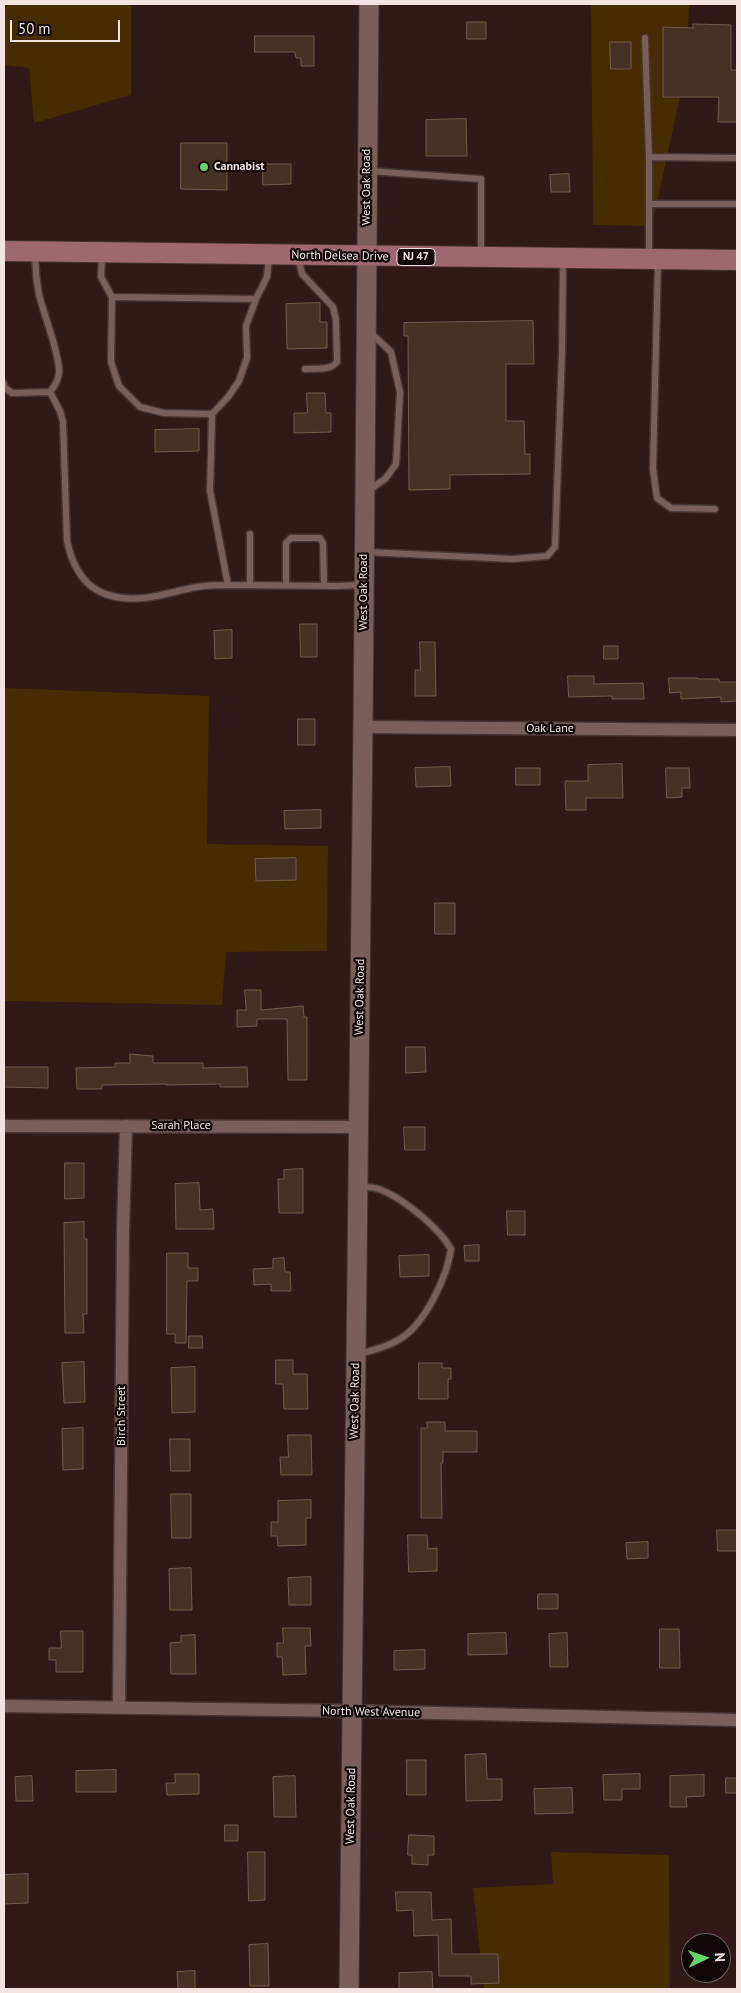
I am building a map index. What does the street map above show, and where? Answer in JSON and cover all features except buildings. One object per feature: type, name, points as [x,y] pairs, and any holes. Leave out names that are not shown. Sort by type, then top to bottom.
[{"type":"main road","name":"North Delsea Drive","points":[[4,251],[367,257],[737,260]]},
{"type":"street","name":"West Oak Road","points":[[349,1989],[364,727],[369,4]]},
{"type":"street","name":"Oak Lane","points":[[364,727],[737,730]]},
{"type":"street","name":"Sarah Place","points":[[4,1126],[359,1127]]},
{"type":"street","name":"Birch Street","points":[[119,1707],[123,1231],[126,1126]]},
{"type":"street","name":"North West Avenue","points":[[4,1706],[352,1711],[737,1720]]},
{"type":"lane","points":[[646,38],[649,204],[654,260],[653,469],[657,498],[671,508],[715,509]]},
{"type":"lane","points":[[649,158],[737,158]]},
{"type":"lane","points":[[368,171],[481,178],[481,258]]},
{"type":"lane","points":[[649,204],[737,204]]},
{"type":"lane","points":[[35,251],[38,291],[59,370],[56,384],[50,392]]},
{"type":"lane","points":[[102,252],[101,277],[112,297],[111,362],[119,386],[140,407],[164,414],[212,414]]},
{"type":"lane","points":[[228,585],[210,491],[212,414],[228,397],[239,381],[247,358],[246,326],[267,277],[269,254]]},
{"type":"lane","points":[[298,256],[302,274],[333,306],[336,320],[337,362],[334,366],[328,368],[305,368]]},
{"type":"lane","points":[[365,552],[513,559],[547,556],[556,547],[563,259]]},
{"type":"lane","points":[[112,297],[256,299]]},
{"type":"lane","points":[[365,494],[386,478],[396,464],[400,392],[391,352],[366,328]]},
{"type":"lane","points":[[4,384],[4,387],[12,393],[50,392]]},
{"type":"lane","points":[[50,392],[64,422],[67,541],[71,559],[79,576],[90,586],[106,594],[144,598],[199,587],[228,585],[364,585]]},
{"type":"lane","points":[[250,534],[250,585]]},
{"type":"lane","points":[[286,585],[286,543],[291,538],[320,538],[323,542],[324,586]]},
{"type":"lane","points":[[356,1354],[382,1348],[403,1337],[419,1322],[441,1280],[451,1249],[447,1241],[426,1219],[386,1192],[372,1187],[358,1187]]},
{"type":"shaded area","points":[[4,4],[131,4],[131,95],[34,123],[29,68],[4,65]]},
{"type":"shaded area","points":[[591,4],[689,4],[687,64],[652,226],[593,225]]},
{"type":"shaded area","points":[[4,688],[209,696],[207,844],[328,846],[327,951],[226,952],[222,1005],[4,1001]]},
{"type":"shaded area","points":[[551,1852],[669,1855],[670,1989],[484,1989],[473,1888],[553,1884]]},
{"type":"place","name":"Cannabist","points":[[204,167]]}]
